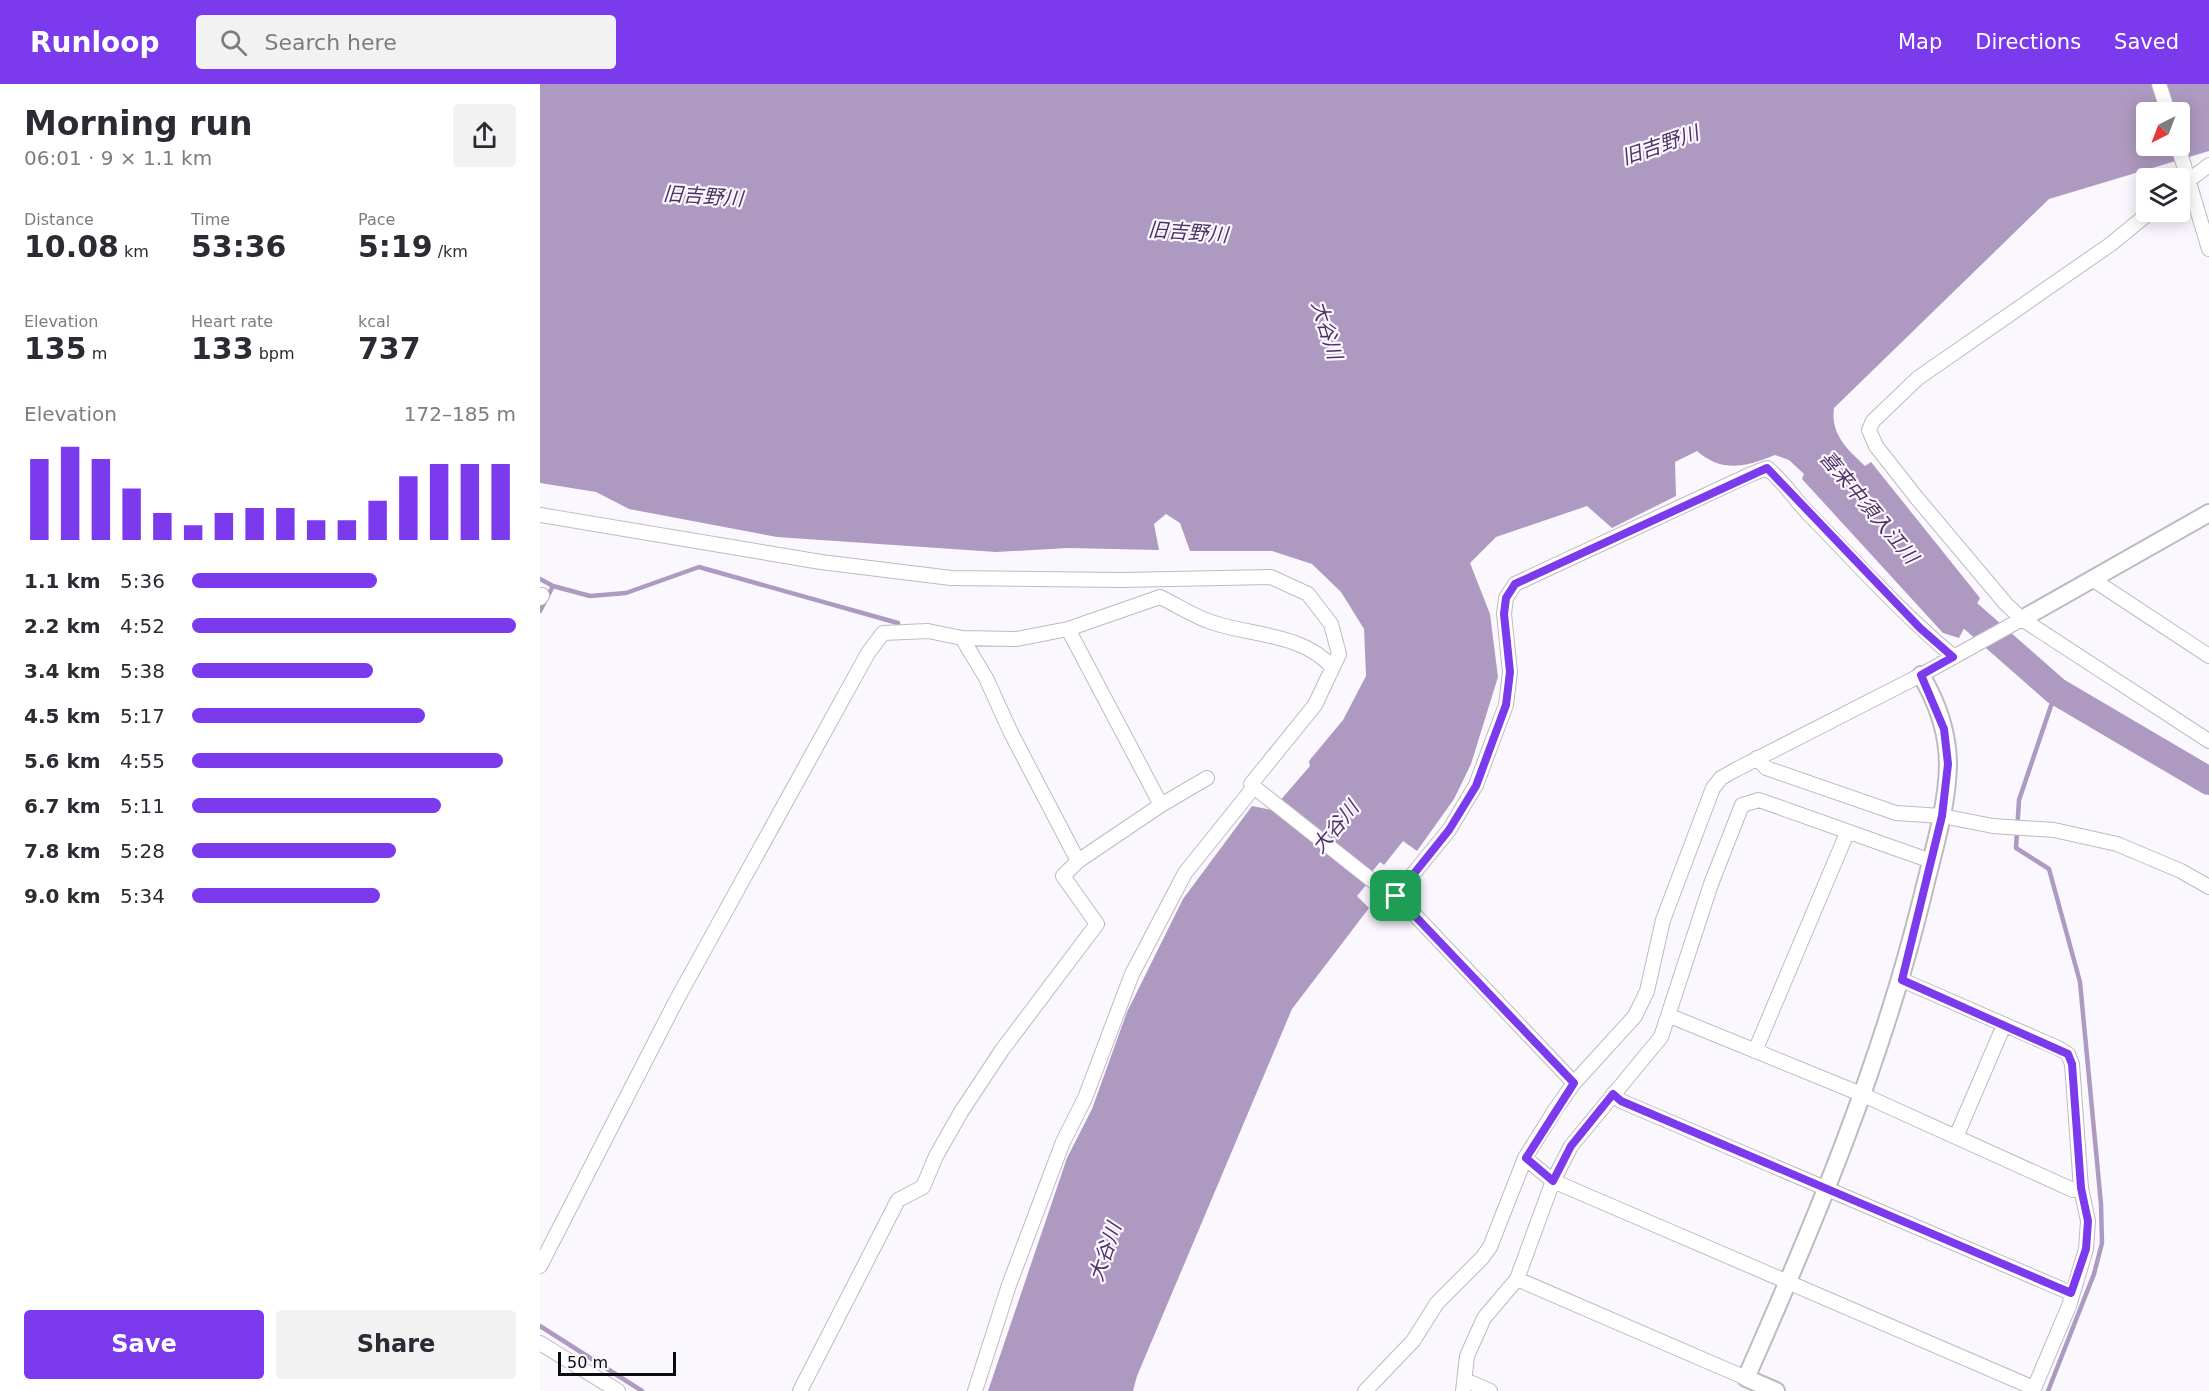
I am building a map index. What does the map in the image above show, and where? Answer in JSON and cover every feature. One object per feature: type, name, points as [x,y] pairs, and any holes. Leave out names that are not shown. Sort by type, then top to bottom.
[{"type":"street","points":[[2159,84],[2165,102]]},
{"type":"street","points":[[2190,175],[2209,165]]},
{"type":"street","points":[[2190,195],[2209,249]]},
{"type":"street","points":[[2138,222],[2111,244],[1918,378],[1873,421],[1869,430],[1876,446],[2006,604],[2017,622],[2209,741]]},
{"type":"street","points":[[1396,896],[1449,830],[1476,786],[1506,705],[1510,672],[1504,614],[1506,598],[1515,584],[1749,475],[1767,468],[1780,479],[1804,509],[1903,611],[1957,655]]},
{"type":"street","points":[[1365,1391],[1413,1341],[1444,1294],[1482,1258],[1490,1246],[1526,1158],[1574,1083],[1635,1016],[1647,991],[1663,920],[1713,788],[1721,778],[1921,675],[2209,513]]},
{"type":"street","points":[[540,514],[821,562],[951,578],[1121,580],[1271,577],[1308,594],[1330,624],[1339,654],[1315,705],[1251,784],[1374,882],[1396,896],[1574,1083]]},
{"type":"street","points":[[2092,579],[2209,656]]},
{"type":"street","points":[[540,1266],[676,1001],[868,653],[883,633],[928,631],[962,638],[1017,639],[1068,629],[1160,597],[1209,622],[1302,644],[1321,655],[1332,667]]},
{"type":"street","points":[[1068,629],[1161,805]]},
{"type":"street","points":[[962,638],[986,678],[1011,733],[1078,861]]},
{"type":"street","points":[[1743,1384],[1789,1282],[1862,1094],[1902,980],[1942,816],[1948,764],[1944,729],[1921,675]]},
{"type":"street","points":[[1757,758],[1766,768],[1896,813],[1942,816],[1993,826],[2054,830],[2117,844],[2181,871],[2209,887]]},
{"type":"street","points":[[800,1391],[898,1200],[923,1187],[936,1156],[956,1121],[1002,1050],[1097,924],[1063,876],[1078,861],[1161,805],[1207,778]]},
{"type":"street","points":[[975,1391],[1014,1274],[1063,1142],[1085,1098],[1132,974],[1185,873],[1258,790]]},
{"type":"street","points":[[1490,1391],[1464,1386],[1467,1356],[1484,1318],[1518,1279],[1553,1181],[1571,1146],[1662,1037],[1711,884],[1742,805],[1759,800],[1931,861]]},
{"type":"street","points":[[1755,1051],[1847,833]]},
{"type":"street","points":[[1526,1158],[1553,1181],[2034,1389],[2069,1306],[2086,1249],[2088,1221],[2081,1188],[2072,1064],[2068,1054],[1902,980]]},
{"type":"street","points":[[1670,1016],[1862,1094],[2073,1190],[2081,1188]]},
{"type":"street","points":[[1956,1137],[2004,1025]]},
{"type":"street","points":[[1613,1094],[1621,1101],[1825,1190],[2071,1293]]},
{"type":"street","points":[[1518,1279],[1743,1384],[1776,1391]]},
{"type":"street","points":[[540,1342],[618,1391]]},
{"type":"water","points":[[540,84],[2209,84],[2209,151],[2152,168],[2136,168],[2136,173],[2049,199],[1834,408],[1835,426],[1842,441],[1865,466],[1871,462],[1980,598],[1959,638],[1943,633],[1802,479],[1804,474],[1789,460],[1775,455],[1754,463],[1734,466],[1716,463],[1697,451],[1675,462],[1676,496],[1612,528],[1587,506],[1496,537],[1470,563],[1490,614],[1498,677],[1471,764],[1454,799],[1417,851],[1403,841],[1384,865],[1380,862],[1364,881],[1367,884],[1357,896],[1369,908],[1292,1009],[1137,1376],[1133,1391],[988,1391],[1067,1158],[1092,1109],[1127,1012],[1183,899],[1252,806],[1272,810],[1310,766],[1309,761],[1343,720],[1366,676],[1364,629],[1341,592],[1312,564],[1272,551],[1190,551],[1180,523],[1166,514],[1154,524],[1159,550],[1068,548],[996,552],[777,537],[629,509],[596,492],[540,483]]},
{"type":"waterway","points":[[540,579],[553,586],[590,596],[626,593],[699,567],[898,623]]},
{"type":"waterway","points":[[540,611],[553,586]]},
{"type":"waterway","name":"喜来中須入江川","points":[[1941,590],[2056,691],[2209,781]]},
{"type":"waterway","points":[[2048,1391],[2094,1274],[2102,1243],[2101,1204],[2080,982],[2049,869],[2016,848],[2019,800],[2056,691]]},
{"type":"waterway","points":[[540,1326],[642,1391]]},
{"type":"route","points":[[1767,468],[1920,628],[1953,657],[1921,675],[1929,688],[1944,729],[1948,764],[1942,816],[1902,980],[2068,1054],[2072,1064],[2081,1188],[2088,1221],[2086,1249],[2071,1293],[1825,1190],[1621,1101],[1613,1094],[1571,1146],[1553,1181],[1537,1170],[1526,1158],[1574,1083],[1396,896],[1449,830],[1476,786],[1506,705],[1510,672],[1504,614],[1506,598],[1515,584],[1767,468]]},
{"type":"water label","name":"旧吉野川","points":[[1660,145]]},
{"type":"water label","name":"旧吉野川","points":[[703,196]]},
{"type":"water label","name":"旧吉野川","points":[[1188,232]]},
{"type":"water label","name":"大谷川","points":[[1327,330]]},
{"type":"water label","name":"大谷川","points":[[1335,827]]},
{"type":"water label","name":"大谷川","points":[[1105,1252]]}]
